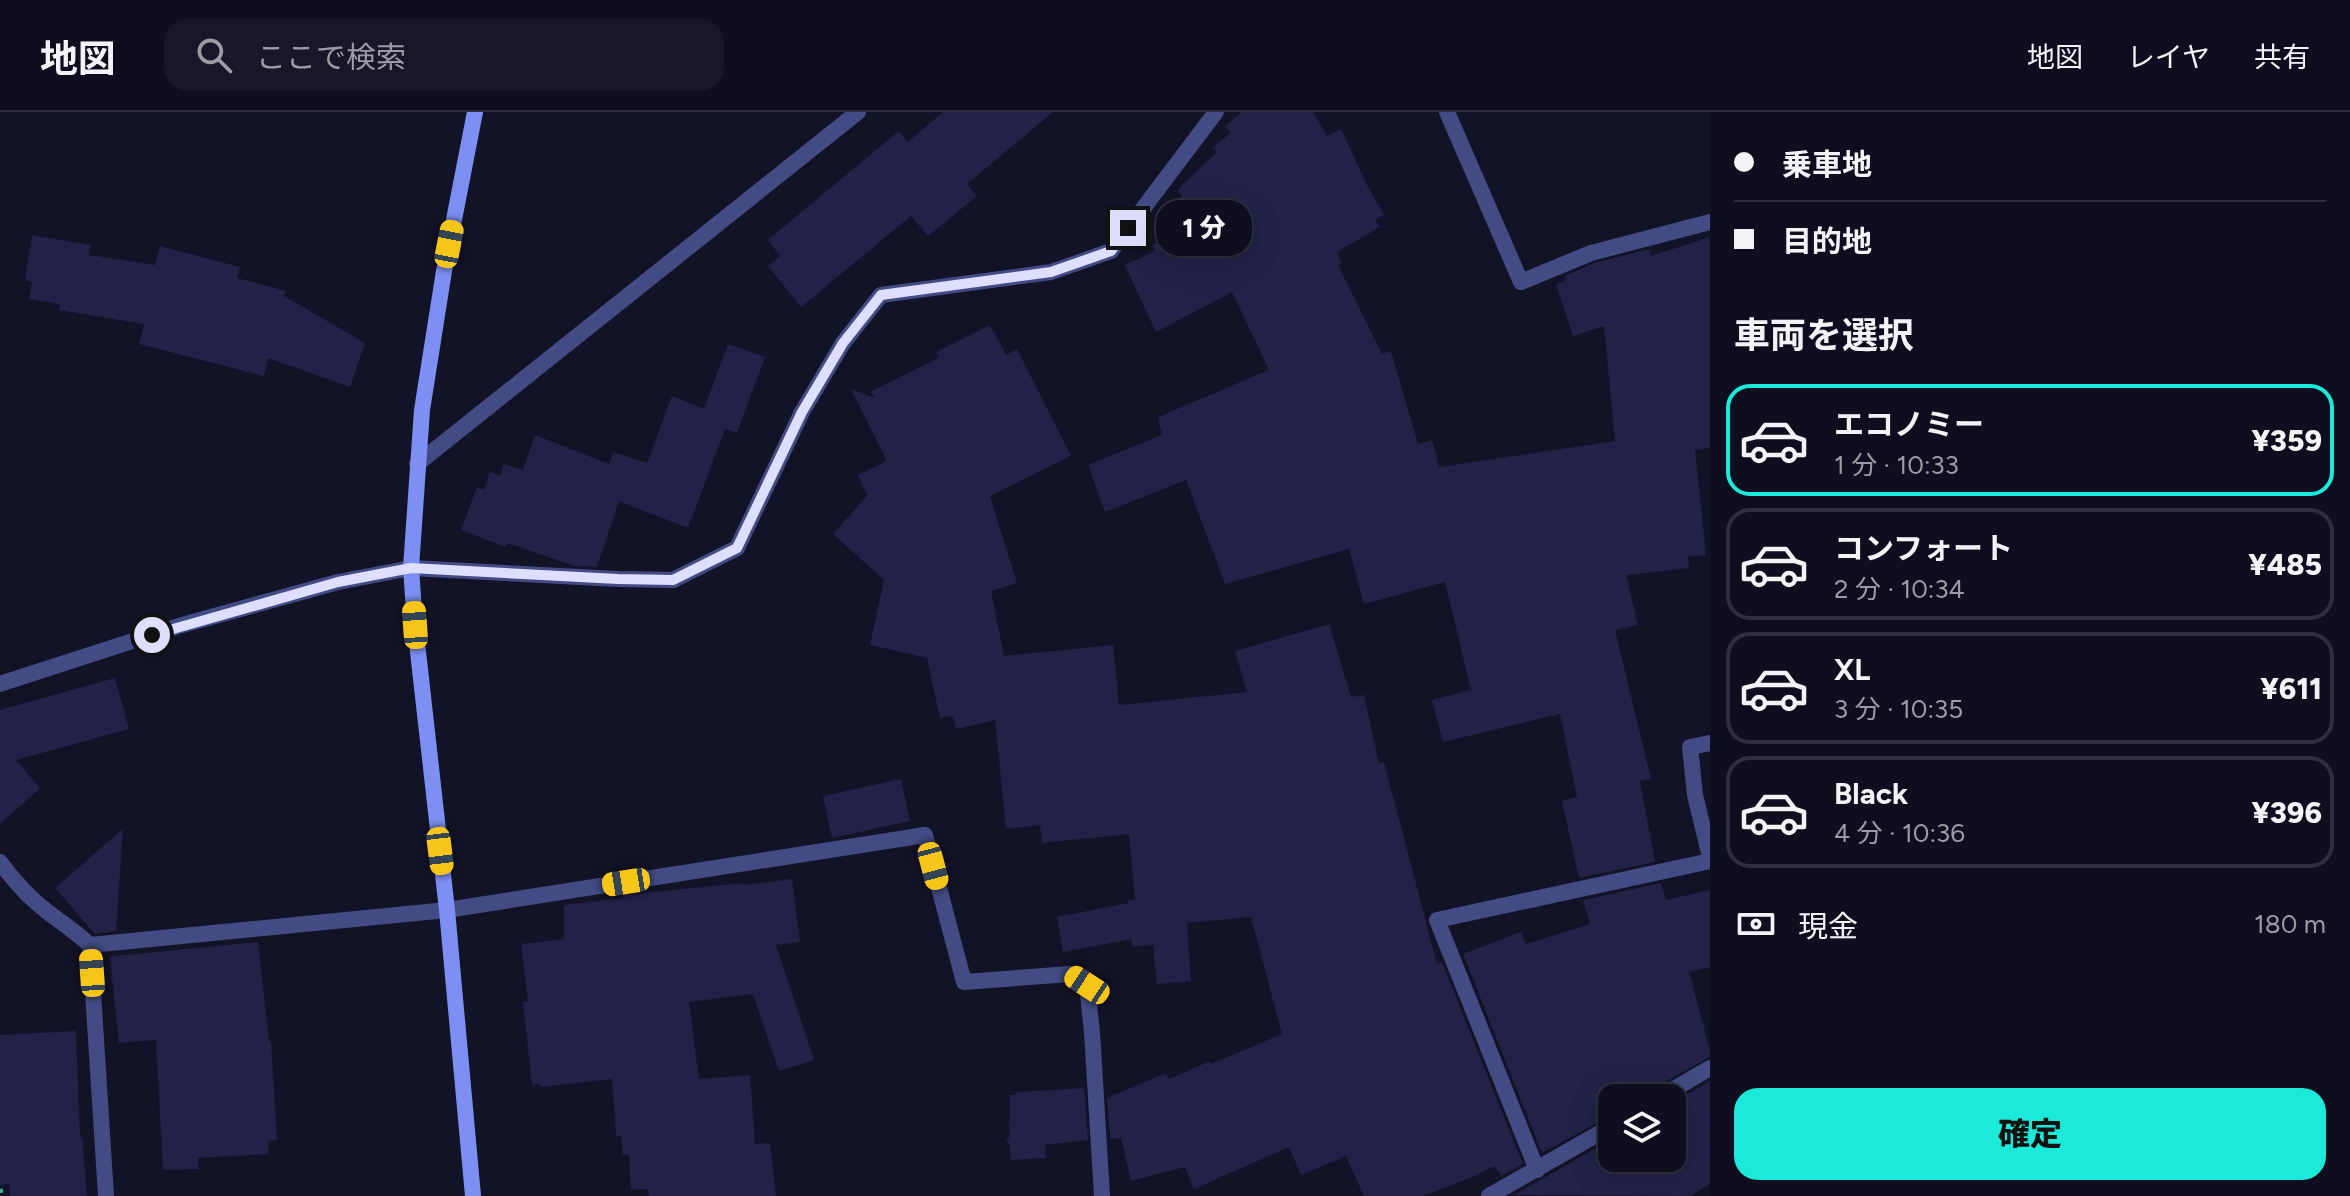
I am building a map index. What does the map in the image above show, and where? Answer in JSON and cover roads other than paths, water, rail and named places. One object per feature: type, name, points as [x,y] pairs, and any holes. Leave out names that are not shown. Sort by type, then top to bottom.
[{"type":"street","points":[[473,1196],[411,568],[422,410],[475,112]]},
{"type":"street","points":[[417,464],[858,112]]},
{"type":"street","points":[[0,684],[225,613],[338,582],[411,568],[673,580],[737,548],[802,412],[843,343],[881,295],[1051,272],[1111,251],[1216,112]]},
{"type":"street","points":[[1447,112],[1521,282],[1591,253],[1710,222]]},
{"type":"street","points":[[1537,1170],[1437,920],[1710,859],[1695,795],[1690,747],[1710,743]]},
{"type":"street","points":[[90,945],[447,910],[925,835],[964,982],[1070,974],[1087,985],[1102,1196]]},
{"type":"street","points":[[0,862],[17,885],[90,945],[106,1196]]},
{"type":"street","points":[[1683,1084],[1710,1068]]},
{"type":"street","points":[[1489,1196],[1598,1134]]}]
